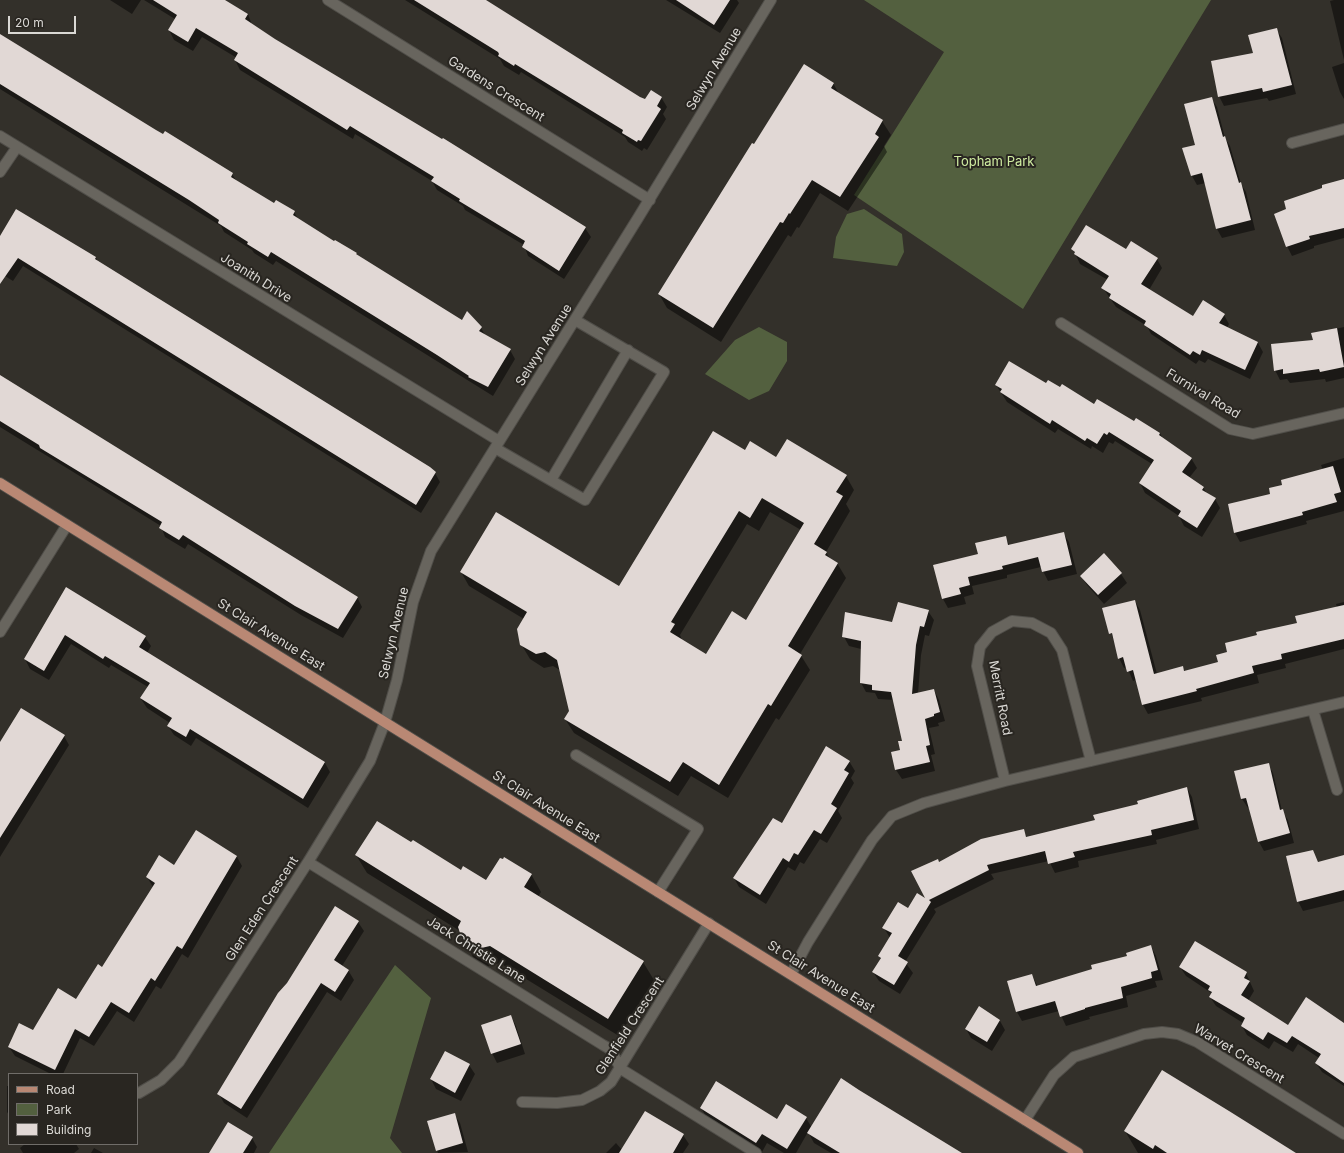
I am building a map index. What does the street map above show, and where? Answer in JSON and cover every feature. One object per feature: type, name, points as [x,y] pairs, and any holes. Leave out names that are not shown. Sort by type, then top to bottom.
[{"type":"main road","name":"St Clair Avenue East","points":[[0,483],[1078,1153]]},
{"type":"street","name":"Gardens Crescent","points":[[328,0],[650,200]]},
{"type":"street","name":"Selwyn Avenue","points":[[385,722],[397,680],[413,602],[431,551],[650,200],[771,0]]},
{"type":"street","points":[[1292,143],[1344,129]]},
{"type":"street","name":"Joanith Drive","points":[[0,136],[585,500],[664,372],[628,350]]},
{"type":"street","points":[[0,172],[17,146]]},
{"type":"street","points":[[551,480],[628,350],[575,320]]},
{"type":"street","name":"Furnival Road","points":[[1062,323],[1230,428],[1253,434],[1344,413]]},
{"type":"street","points":[[0,632],[68,525]]},
{"type":"street","name":"Merritt Road","points":[[1005,781],[977,666],[980,647],[992,632],[1012,621],[1032,622],[1051,633],[1062,650],[1091,761]]},
{"type":"street","points":[[791,974],[808,942],[872,840],[892,816],[924,803],[1005,781],[1344,702]]},
{"type":"street","points":[[1313,710],[1336,790]]},
{"type":"street","name":"Glen Eden Crescent","points":[[139,1094],[161,1080],[179,1062],[308,862],[370,761],[385,722]]},
{"type":"street","points":[[576,755],[698,829],[658,892]]},
{"type":"street","name":"Jack Christie Lane","points":[[308,862],[610,1049],[621,1069]]},
{"type":"street","name":"Glenfield Crescent","points":[[522,1102],[557,1103],[582,1100],[600,1091],[612,1082],[709,923]]},
{"type":"street","name":"Warvet Crescent","points":[[1025,1120],[1054,1075],[1074,1056],[1144,1034],[1162,1032],[1178,1034],[1197,1042],[1344,1134]]},
{"type":"street","points":[[621,1069],[756,1153]]},
{"type":"green space","name":"Topham Park","points":[[864,0],[1211,0],[1023,309],[854,195],[944,52]]},
{"type":"green space","points":[[864,209],[902,234],[904,252],[897,266],[833,258],[836,237],[847,214]]},
{"type":"green space","points":[[759,327],[787,342],[787,361],[769,391],[749,400],[705,374],[735,340]]},
{"type":"green space","points":[[395,965],[431,998],[390,1138],[402,1153],[269,1153]]},
{"type":"building","points":[[153,0],[225,0],[248,14],[245,19],[275,39],[442,139],[443,138],[586,227],[559,271],[522,247],[525,241],[459,201],[460,199],[431,181],[434,177],[350,126],[347,130],[234,60],[238,53],[196,28],[188,42],[168,30],[177,15]]},
{"type":"building","points":[[414,0],[486,0],[640,97],[645,99],[651,90],[662,97],[657,106],[661,109],[641,141],[638,140],[637,142],[622,133],[623,130],[515,64],[514,66],[498,56],[498,52]]},
{"type":"building","points":[[676,0],[730,0],[714,25]]},
{"type":"building","points":[[1277,28],[1292,85],[1263,92],[1262,88],[1218,97],[1211,61],[1253,53],[1248,35]]},
{"type":"building","points":[[0,34],[156,130],[163,134],[165,131],[233,173],[231,177],[274,203],[276,200],[295,211],[293,215],[334,241],[335,240],[357,253],[356,254],[462,320],[467,311],[482,327],[479,331],[511,349],[488,387],[468,377],[469,376],[437,355],[271,252],[268,257],[247,244],[248,242],[218,223],[219,220],[189,200],[0,84]]},
{"type":"building","points":[[804,64],[834,83],[831,88],[883,120],[875,134],[879,137],[840,197],[812,180],[790,214],[789,213],[783,223],[780,222],[713,328],[658,294],[752,143],[754,144]]},
{"type":"building","points":[[1212,97],[1223,137],[1225,136],[1239,183],[1241,182],[1251,220],[1216,229],[1202,173],[1191,176],[1182,148],[1195,145],[1184,104]]},
{"type":"building","points":[[1344,179],[1344,228],[1309,236],[1310,239],[1286,247],[1274,214],[1286,209],[1284,201],[1322,188],[1322,185]]},
{"type":"building","points":[[16,209],[96,257],[95,259],[430,467],[436,472],[416,505],[18,258],[0,284],[0,236]]},
{"type":"building","points":[[1086,225],[1126,249],[1131,241],[1158,258],[1141,284],[1193,316],[1203,300],[1225,314],[1219,323],[1258,342],[1245,370],[1202,350],[1200,355],[1193,351],[1190,355],[1144,325],[1146,321],[1109,298],[1111,294],[1101,288],[1109,276],[1074,254],[1075,252],[1071,249]]},
{"type":"building","points":[[1337,328],[1344,367],[1320,372],[1319,369],[1283,374],[1283,369],[1274,371],[1271,344],[1313,340],[1311,333]]},
{"type":"building","points":[[1009,361],[1046,383],[1048,380],[1060,387],[1062,384],[1094,404],[1097,399],[1134,421],[1136,418],[1160,433],[1159,435],[1192,458],[1182,472],[1204,487],[1202,490],[1216,498],[1197,528],[1178,516],[1181,511],[1139,483],[1154,460],[1109,432],[1107,435],[1104,433],[1097,444],[1087,438],[1085,441],[1052,420],[1050,424],[1000,392],[1002,389],[995,385]]},
{"type":"building","points":[[0,375],[358,597],[338,629],[295,606],[183,535],[179,540],[159,528],[162,522],[40,448],[39,445],[0,421]]},
{"type":"building","points":[[713,431],[745,450],[750,441],[776,457],[787,439],[847,475],[836,492],[843,496],[814,544],[827,552],[825,555],[838,563],[788,646],[802,655],[771,706],[768,704],[719,785],[683,762],[670,782],[564,719],[569,711],[557,660],[545,652],[536,654],[520,645],[517,629],[527,612],[460,572],[496,512],[619,586]],"holes":[[[762,498],[804,523],[746,620],[732,611],[706,654],[670,632],[675,624],[671,622],[739,511],[750,518]]]},
{"type":"building","points":[[1333,466],[1341,492],[1334,494],[1337,502],[1302,512],[1303,515],[1234,533],[1228,504],[1270,494],[1269,488],[1282,485],[1281,480]]},
{"type":"building","points":[[1064,532],[1072,565],[1042,572],[1038,557],[1002,566],[1003,569],[968,577],[970,585],[959,588],[961,594],[942,599],[933,565],[978,554],[975,543],[1006,536],[1008,545]]},
{"type":"building","points":[[1104,553],[1122,573],[1098,595],[1080,576]]},
{"type":"building","points":[[66,587],[146,636],[139,647],[325,762],[303,799],[190,729],[186,737],[167,726],[172,718],[140,698],[150,683],[105,656],[103,659],[65,635],[44,671],[24,659]]},
{"type":"building","points":[[1135,600],[1154,674],[1183,666],[1184,671],[1218,662],[1216,655],[1227,652],[1225,643],[1257,635],[1256,632],[1297,623],[1295,616],[1344,605],[1344,639],[1281,654],[1282,659],[1252,666],[1254,673],[1196,689],[1197,691],[1142,705],[1133,670],[1127,672],[1123,657],[1118,659],[1112,633],[1109,634],[1102,608]]},
{"type":"building","points":[[898,602],[929,610],[924,627],[920,626],[916,645],[912,694],[934,689],[940,712],[925,719],[930,745],[926,746],[930,762],[895,770],[891,752],[900,750],[898,741],[902,741],[891,692],[872,690],[872,685],[860,683],[861,641],[842,637],[845,612],[892,622]]},
{"type":"building","points":[[21,708],[65,735],[0,838],[0,742]]},
{"type":"building","points":[[826,746],[850,761],[844,770],[849,773],[831,804],[837,808],[821,834],[814,830],[798,855],[794,853],[789,862],[783,858],[760,895],[733,878],[773,818],[782,823]]},
{"type":"building","points":[[1269,763],[1280,810],[1283,809],[1290,833],[1258,842],[1246,798],[1241,799],[1234,771]]},
{"type":"building","points":[[1187,787],[1194,820],[1151,830],[1152,835],[1073,852],[1075,857],[1048,864],[1045,851],[987,865],[989,870],[929,900],[931,902],[898,956],[908,962],[894,985],[872,972],[881,958],[878,956],[892,933],[882,928],[898,902],[908,908],[917,893],[925,898],[911,871],[938,859],[939,862],[981,839],[1024,829],[1026,837],[1095,820],[1093,815],[1138,804],[1137,801]]},
{"type":"building","points":[[377,821],[411,842],[413,840],[461,870],[463,866],[486,880],[500,858],[503,859],[504,857],[532,874],[524,887],[644,961],[608,1019],[490,946],[477,949],[462,939],[458,927],[461,921],[355,855]]},
{"type":"building","points":[[196,830],[237,856],[182,949],[177,946],[155,981],[151,978],[129,1013],[111,1002],[89,1037],[75,1029],[55,1070],[8,1047],[19,1023],[33,1030],[58,988],[76,999],[98,964],[102,967],[155,883],[146,877],[159,855],[174,865]]},
{"type":"building","points":[[1313,850],[1318,862],[1344,855],[1344,890],[1297,902],[1286,856]]},
{"type":"building","points":[[335,906],[359,921],[334,960],[349,970],[335,992],[321,983],[241,1109],[217,1094],[278,993],[287,983]]},
{"type":"building","points":[[1195,941],[1247,972],[1244,978],[1250,981],[1241,995],[1288,1025],[1306,997],[1344,1023],[1344,1083],[1315,1063],[1321,1054],[1292,1036],[1287,1043],[1268,1032],[1263,1040],[1241,1026],[1245,1018],[1209,997],[1212,992],[1208,990],[1210,986],[1179,967]]},
{"type":"building","points":[[1151,945],[1158,970],[1151,972],[1152,978],[1121,987],[1123,998],[1085,1008],[1060,1017],[1055,1001],[1016,1012],[1007,981],[1032,974],[1036,986],[1092,969],[1091,965],[1127,956],[1126,953]]},
{"type":"building","points":[[979,1006],[1000,1020],[987,1042],[965,1029]]},
{"type":"building","points":[[511,1015],[521,1044],[491,1054],[481,1025]]},
{"type":"building","points":[[445,1051],[470,1064],[455,1093],[430,1079]]},
{"type":"building","points":[[1162,1070],[1296,1153],[1167,1153],[1155,1145],[1153,1149],[1124,1131]]},
{"type":"building","points":[[841,1078],[962,1153],[840,1153],[807,1133]]},
{"type":"building","points":[[716,1081],[777,1119],[786,1104],[807,1117],[787,1149],[762,1134],[756,1143],[700,1108]]},
{"type":"building","points":[[645,1111],[684,1134],[673,1153],[619,1153]]},
{"type":"building","points":[[455,1113],[463,1143],[436,1151],[427,1121]]},
{"type":"building","points":[[228,1122],[253,1137],[243,1153],[209,1153]]}]
